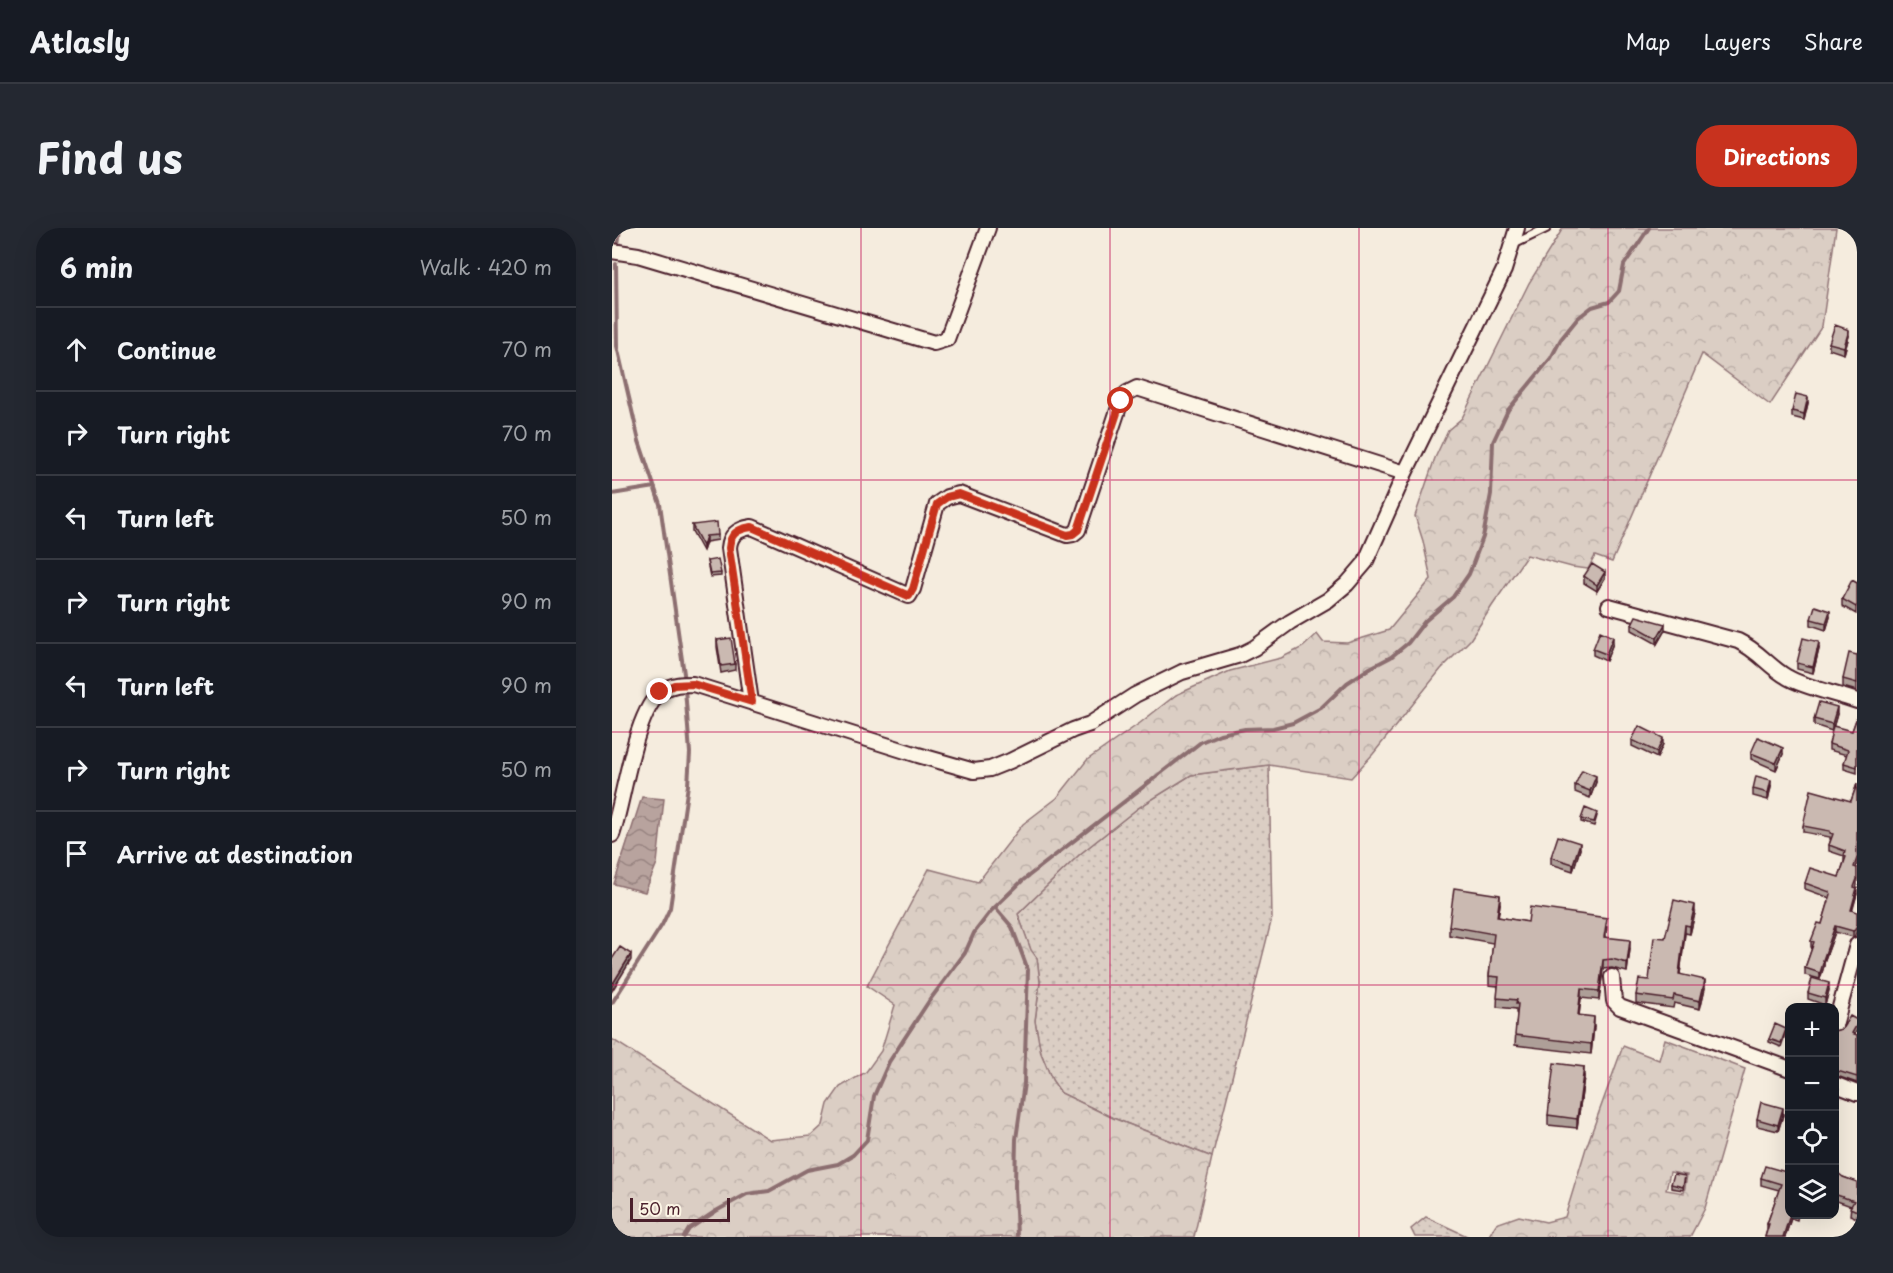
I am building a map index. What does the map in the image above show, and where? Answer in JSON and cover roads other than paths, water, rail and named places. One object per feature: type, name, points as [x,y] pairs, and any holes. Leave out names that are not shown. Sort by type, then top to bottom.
[{"type":"street","points":[[612,251],[638,255],[934,343],[947,339],[988,228]]},
{"type":"street","points":[[612,835],[637,738],[648,707],[660,692],[674,685],[693,684],[974,771],[990,769],[1090,724],[1152,686],[1182,672],[1240,655],[1254,648],[1290,622],[1328,600],[1347,584],[1365,563],[1405,473],[1504,270],[1517,228]]},
{"type":"street","points":[[752,702],[729,548],[730,540],[735,532],[742,528],[752,527],[909,596],[937,504],[947,497],[959,494],[1067,535],[1078,530],[1121,401],[1127,393],[1137,388],[1405,473]]},
{"type":"street","points":[[1609,606],[1738,641],[1755,650],[1790,679],[1857,701]]},
{"type":"street","points":[[1839,1014],[1854,968],[1857,945]]},
{"type":"street","points":[[1612,977],[1614,1001],[1620,1007],[1785,1067]]},
{"type":"street","points":[[1839,1086],[1857,1092]]},
{"type":"lane","points":[[1512,245],[1547,228]]},
{"type":"water","points":[[642,797],[664,799],[657,863],[645,892],[614,884]]},
{"type":"waterway","points":[[618,245],[620,228]]},
{"type":"waterway","points":[[684,1237],[689,1229],[747,1194],[769,1191],[807,1170],[838,1164],[853,1155],[867,1140],[874,1096],[889,1062],[929,1001],[965,953],[974,933],[991,911],[1022,881],[1201,742],[1220,734],[1245,729],[1273,728],[1293,723],[1321,708],[1347,683],[1391,657],[1408,643],[1425,621],[1453,597],[1469,574],[1483,537],[1491,494],[1493,442],[1508,410],[1551,358],[1561,339],[1578,318],[1592,307],[1609,302],[1619,291],[1624,265],[1649,228]]},
{"type":"waterway","points":[[616,264],[617,346],[639,441],[660,504],[685,681]]},
{"type":"waterway","points":[[612,494],[655,487]]},
{"type":"waterway","points":[[612,1003],[662,925],[670,908],[688,785],[690,753],[685,689]]},
{"type":"waterway","points":[[995,907],[1012,927],[1028,970],[1024,1083],[1016,1139],[1017,1237]]}]
